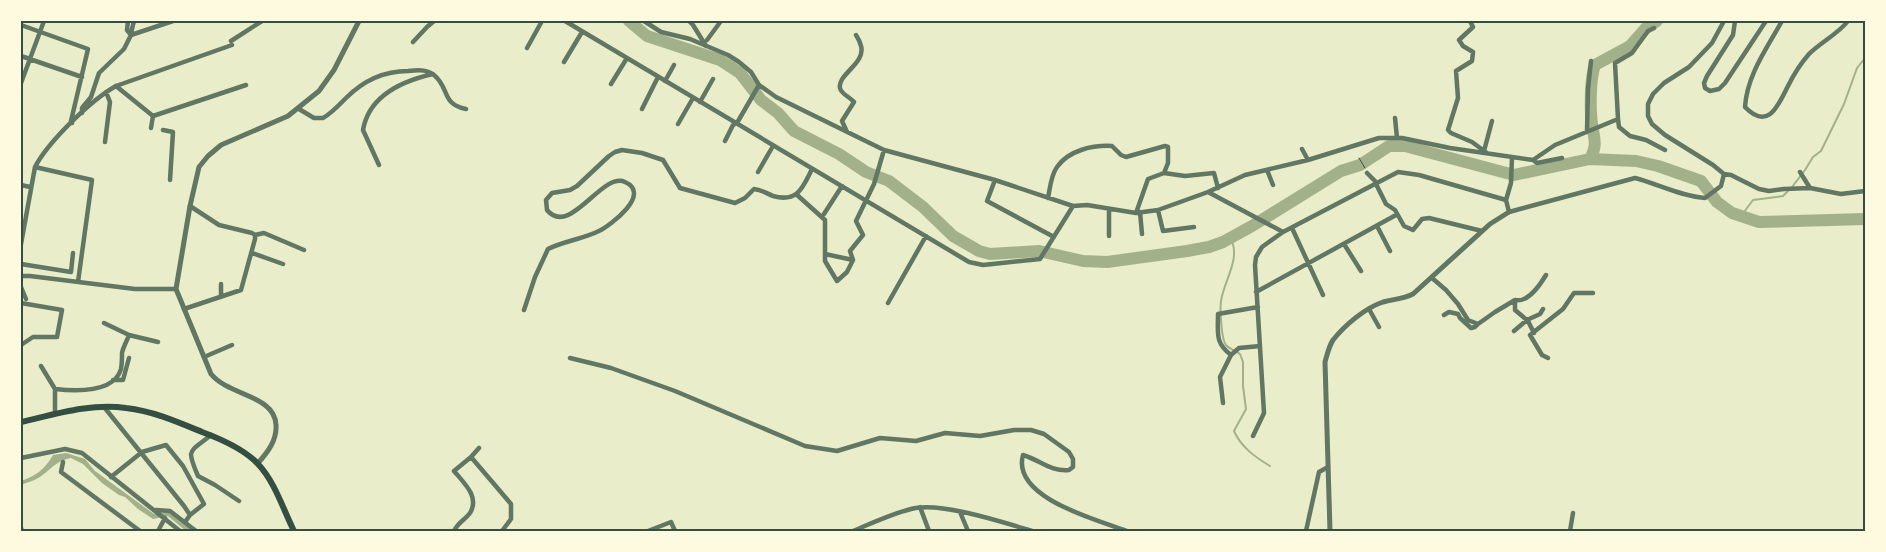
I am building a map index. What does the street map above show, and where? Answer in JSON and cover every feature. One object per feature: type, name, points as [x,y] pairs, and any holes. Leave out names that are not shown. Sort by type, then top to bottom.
[{"type":"main road","points":[[21,422],[88,408],[126,407],[143,410],[211,435],[258,463],[271,480],[294,531]]},
{"type":"street","points":[[21,83],[44,21]]},
{"type":"street","points":[[128,21],[127,30],[131,34]]},
{"type":"street","points":[[82,113],[82,108],[91,97],[99,73],[124,49],[131,34],[134,21]]},
{"type":"street","points":[[131,34],[173,21]]},
{"type":"street","points":[[21,244],[23,218],[35,167],[40,158],[72,122],[106,92],[116,86],[232,43],[262,21]]},
{"type":"street","points":[[258,463],[274,441],[277,427],[274,413],[263,403],[232,390],[217,381],[211,374],[176,289],[190,206],[200,167],[208,156],[221,145],[288,116],[319,91],[334,70],[359,21]]},
{"type":"street","points":[[414,42],[434,21]]},
{"type":"street","points":[[527,48],[542,21]]},
{"type":"street","points":[[564,21],[969,262],[983,265],[1040,258],[1073,206]]},
{"type":"street","points":[[644,21],[661,32],[708,42]]},
{"type":"street","points":[[688,21],[693,24],[708,42],[739,62],[750,72],[759,86],[776,97],[884,150],[995,180],[1073,206],[1087,205],[1138,212],[1158,210],[1218,188],[1245,175],[1308,160],[1380,138],[1397,138],[1537,162],[1562,158]]},
{"type":"street","points":[[708,42],[721,21]]},
{"type":"street","points":[[1470,21],[1473,27],[1459,40],[1474,55],[1472,61],[1456,71],[1458,98],[1448,130],[1486,152]]},
{"type":"street","points":[[1724,21],[1712,43],[1689,67],[1664,83],[1653,94],[1648,104],[1648,116],[1657,130],[1724,174],[1731,175],[1769,192],[1784,188],[1810,188],[1841,194],[1865,191]]},
{"type":"street","points":[[1735,21],[1733,35],[1704,83],[1705,88],[1710,91],[1719,89],[1725,83],[1766,21]]},
{"type":"street","points":[[1782,21],[1757,65],[1747,90],[1745,107],[1756,116],[1764,117],[1775,110],[1788,85],[1808,55],[1848,21]]},
{"type":"street","points":[[21,25],[88,49],[72,122]]},
{"type":"street","points":[[1654,28],[1648,31],[1632,53],[1615,63],[1618,119],[1619,127],[1630,136],[1646,140],[1665,150]]},
{"type":"street","points":[[564,62],[582,32]]},
{"type":"street","points":[[847,132],[842,121],[854,102],[842,92],[840,82],[858,61],[861,54],[861,46],[856,35]]},
{"type":"street","points":[[21,56],[82,77]]},
{"type":"street","points":[[611,84],[627,58]]},
{"type":"street","points":[[1588,131],[1589,71],[1591,61]]},
{"type":"street","points":[[665,81],[674,66]]},
{"type":"street","points":[[299,108],[314,118],[323,118],[356,89],[384,74],[392,71],[418,70],[433,74],[440,81],[448,100],[456,106],[466,109]]},
{"type":"street","points":[[379,165],[364,130],[374,103],[390,90],[433,74]]},
{"type":"street","points":[[642,108],[658,77]]},
{"type":"street","points":[[700,102],[713,79]]},
{"type":"street","points":[[153,116],[246,85]]},
{"type":"street","points":[[116,86],[153,116]]},
{"type":"street","points":[[725,141],[733,125],[737,123],[759,86]]},
{"type":"street","points":[[105,142],[110,102],[106,92]]},
{"type":"street","points":[[678,124],[693,98]]},
{"type":"street","points":[[151,128],[153,116]]},
{"type":"street","points":[[1395,118],[1397,138]]},
{"type":"street","points":[[1533,160],[1555,145],[1618,119]]},
{"type":"street","points":[[1486,152],[1492,121]]},
{"type":"street","points":[[163,130],[173,132],[170,180]]},
{"type":"street","points":[[758,172],[773,146]]},
{"type":"street","points":[[1048,198],[1057,167],[1069,156],[1093,146],[1112,146],[1121,155],[1126,157],[1159,147],[1168,147],[1168,163],[1164,173]]},
{"type":"street","points":[[796,194],[825,220],[825,261],[837,281],[847,272],[853,260],[850,251],[863,235],[856,221],[874,184],[884,150]]},
{"type":"street","points":[[1302,150],[1308,160]]},
{"type":"street","points":[[524,310],[548,249],[599,231],[622,214],[632,203],[635,195],[633,190],[627,183],[620,181],[610,184],[574,212],[564,217],[555,216],[547,210],[546,200],[552,193],[570,190],[577,186],[615,152],[634,151],[659,157],[666,163],[680,188],[735,203],[745,198],[754,189],[764,190],[773,196],[787,196],[801,192],[812,169]]},
{"type":"street","points":[[1510,212],[1506,200],[1511,183],[1512,157]]},
{"type":"street","points":[[35,167],[92,180],[78,282]]},
{"type":"street","points":[[1267,170],[1273,185]]},
{"type":"street","points":[[1253,436],[1264,413],[1256,292],[1256,257],[1262,247],[1283,232],[1398,172],[1405,172],[1506,200]]},
{"type":"street","points":[[1800,172],[1810,188]]},
{"type":"street","points":[[1142,234],[1138,212],[1148,179],[1164,173],[1185,176],[1214,173],[1218,188]]},
{"type":"street","points":[[1367,173],[1376,183],[1386,204],[1395,210],[1396,215],[1404,226],[1413,230],[1422,219],[1429,218],[1482,231]]},
{"type":"street","points":[[1330,531],[1325,362],[1333,341],[1344,329],[1369,309],[1384,302],[1404,299],[1413,294],[1490,224],[1510,212],[1635,178],[1652,182],[1690,197],[1705,198],[1721,186],[1724,174]]},
{"type":"street","points":[[995,180],[987,201],[1054,237]]},
{"type":"street","points":[[21,184],[30,187]]},
{"type":"street","points":[[824,214],[842,186]]},
{"type":"street","points":[[1208,192],[1283,232]]},
{"type":"street","points":[[190,206],[219,225],[255,235],[264,233],[304,250]]},
{"type":"street","points":[[1109,209],[1109,236]]},
{"type":"street","points":[[1158,210],[1164,232],[1194,227]]},
{"type":"street","points":[[1256,292],[1396,215]]},
{"type":"street","points":[[1376,226],[1390,251]]},
{"type":"street","points":[[1292,228],[1323,295]]},
{"type":"street","points":[[184,309],[241,290],[252,253],[255,235]]},
{"type":"street","points":[[888,303],[926,236]]},
{"type":"street","points":[[1344,244],[1361,271]]},
{"type":"street","points":[[21,264],[71,272],[73,253]]},
{"type":"street","points":[[252,253],[283,264]]},
{"type":"street","points":[[825,254],[853,260]]},
{"type":"street","points":[[1444,315],[1449,312],[1458,314],[1471,328],[1475,328],[1495,312],[1515,300],[1521,301],[1529,296],[1546,275]]},
{"type":"street","points":[[21,276],[135,289],[176,289]]},
{"type":"street","points":[[1432,278],[1446,290],[1468,320],[1478,324]]},
{"type":"street","points":[[221,284],[221,297]]},
{"type":"street","points":[[21,287],[26,298]]},
{"type":"street","points":[[1548,358],[1542,355],[1530,335],[1563,309],[1574,293],[1593,293]]},
{"type":"street","points":[[1515,300],[1515,310],[1527,320],[1534,332]]},
{"type":"street","points":[[21,303],[62,310],[57,337],[33,337],[21,345]]},
{"type":"street","points":[[1232,353],[1222,348],[1219,343],[1218,314],[1258,307]]},
{"type":"street","points":[[1369,309],[1379,327]]},
{"type":"street","points":[[1514,331],[1527,320],[1540,314],[1543,309]]},
{"type":"street","points":[[104,323],[129,335],[158,342]]},
{"type":"street","points":[[55,388],[88,390],[103,386],[113,380],[121,369],[122,352],[129,335]]},
{"type":"street","points":[[204,357],[232,344]]},
{"type":"street","points":[[1223,403],[1220,377],[1232,353],[1239,348],[1260,346]]},
{"type":"street","points":[[113,380],[123,380],[129,358]]},
{"type":"street","points":[[570,358],[611,368],[675,391],[805,446],[837,451],[880,438],[916,441],[945,433],[980,436],[1014,430],[1031,430],[1044,434],[1069,452],[1073,459],[1073,466],[1070,470],[1059,471],[1050,468],[1035,458],[1023,455],[1021,462],[1026,478],[1043,496],[1072,510],[1127,531]]},
{"type":"street","points":[[41,366],[55,388],[55,414]]},
{"type":"street","points":[[104,407],[142,452],[190,515]]},
{"type":"street","points":[[211,435],[190,451],[189,456],[198,476],[239,501]]},
{"type":"street","points":[[111,477],[142,452],[166,445],[182,466],[204,504],[190,515],[185,522]]},
{"type":"street","points":[[454,531],[470,513],[473,501],[472,493],[454,472],[479,448]]},
{"type":"street","points":[[21,458],[62,450],[82,453],[180,531]]},
{"type":"street","points":[[471,457],[511,504],[511,519],[502,531]]},
{"type":"street","points":[[63,462],[61,472],[140,531]]},
{"type":"street","points":[[1306,531],[1319,472],[1328,467]]},
{"type":"street","points":[[920,507],[929,531]]},
{"type":"street","points":[[853,531],[911,508],[938,507],[1008,523],[1032,531]]},
{"type":"street","points":[[156,511],[170,511],[196,531]]},
{"type":"street","points":[[960,512],[968,531]]},
{"type":"street","points":[[1570,531],[1573,513]]},
{"type":"street","points":[[158,531],[165,518]]},
{"type":"street","points":[[648,531],[671,522],[674,531]]},
{"type":"path","points":[[1359,158],[1367,173]]},
{"type":"shaded area","points":[[66,453],[85,459],[95,471],[154,514],[168,512],[193,531],[186,531],[168,516],[153,519],[125,497],[102,483],[83,464],[71,458],[57,463],[38,478],[21,485],[21,481],[40,471],[53,455]]},
{"type":"waterway","points":[[629,21],[647,36],[720,60],[740,73],[761,100],[778,113],[794,131],[839,154],[866,172],[889,181],[923,207],[953,236],[979,251],[990,254],[1039,251],[1083,261],[1107,262],[1209,247],[1223,242],[1252,226],[1341,171],[1360,165],[1389,146],[1405,146],[1514,175],[1590,159],[1636,161],[1658,166],[1701,181],[1717,202],[1732,213],[1759,222],[1865,219]]},
{"type":"waterway","points":[[1590,159],[1595,145],[1591,118],[1592,78],[1595,65],[1630,46],[1646,28],[1657,21]]},
{"type":"waterway","points":[[1792,187],[1813,157],[1821,151],[1844,104],[1857,68],[1865,58]]},
{"type":"waterway","points":[[1741,216],[1753,200],[1783,196],[1789,190]]},
{"type":"waterway","points":[[1230,237],[1234,253],[1221,301],[1221,325],[1225,343],[1240,354],[1243,362],[1243,386],[1246,409],[1234,431],[1240,442],[1249,451],[1270,466]]}]
